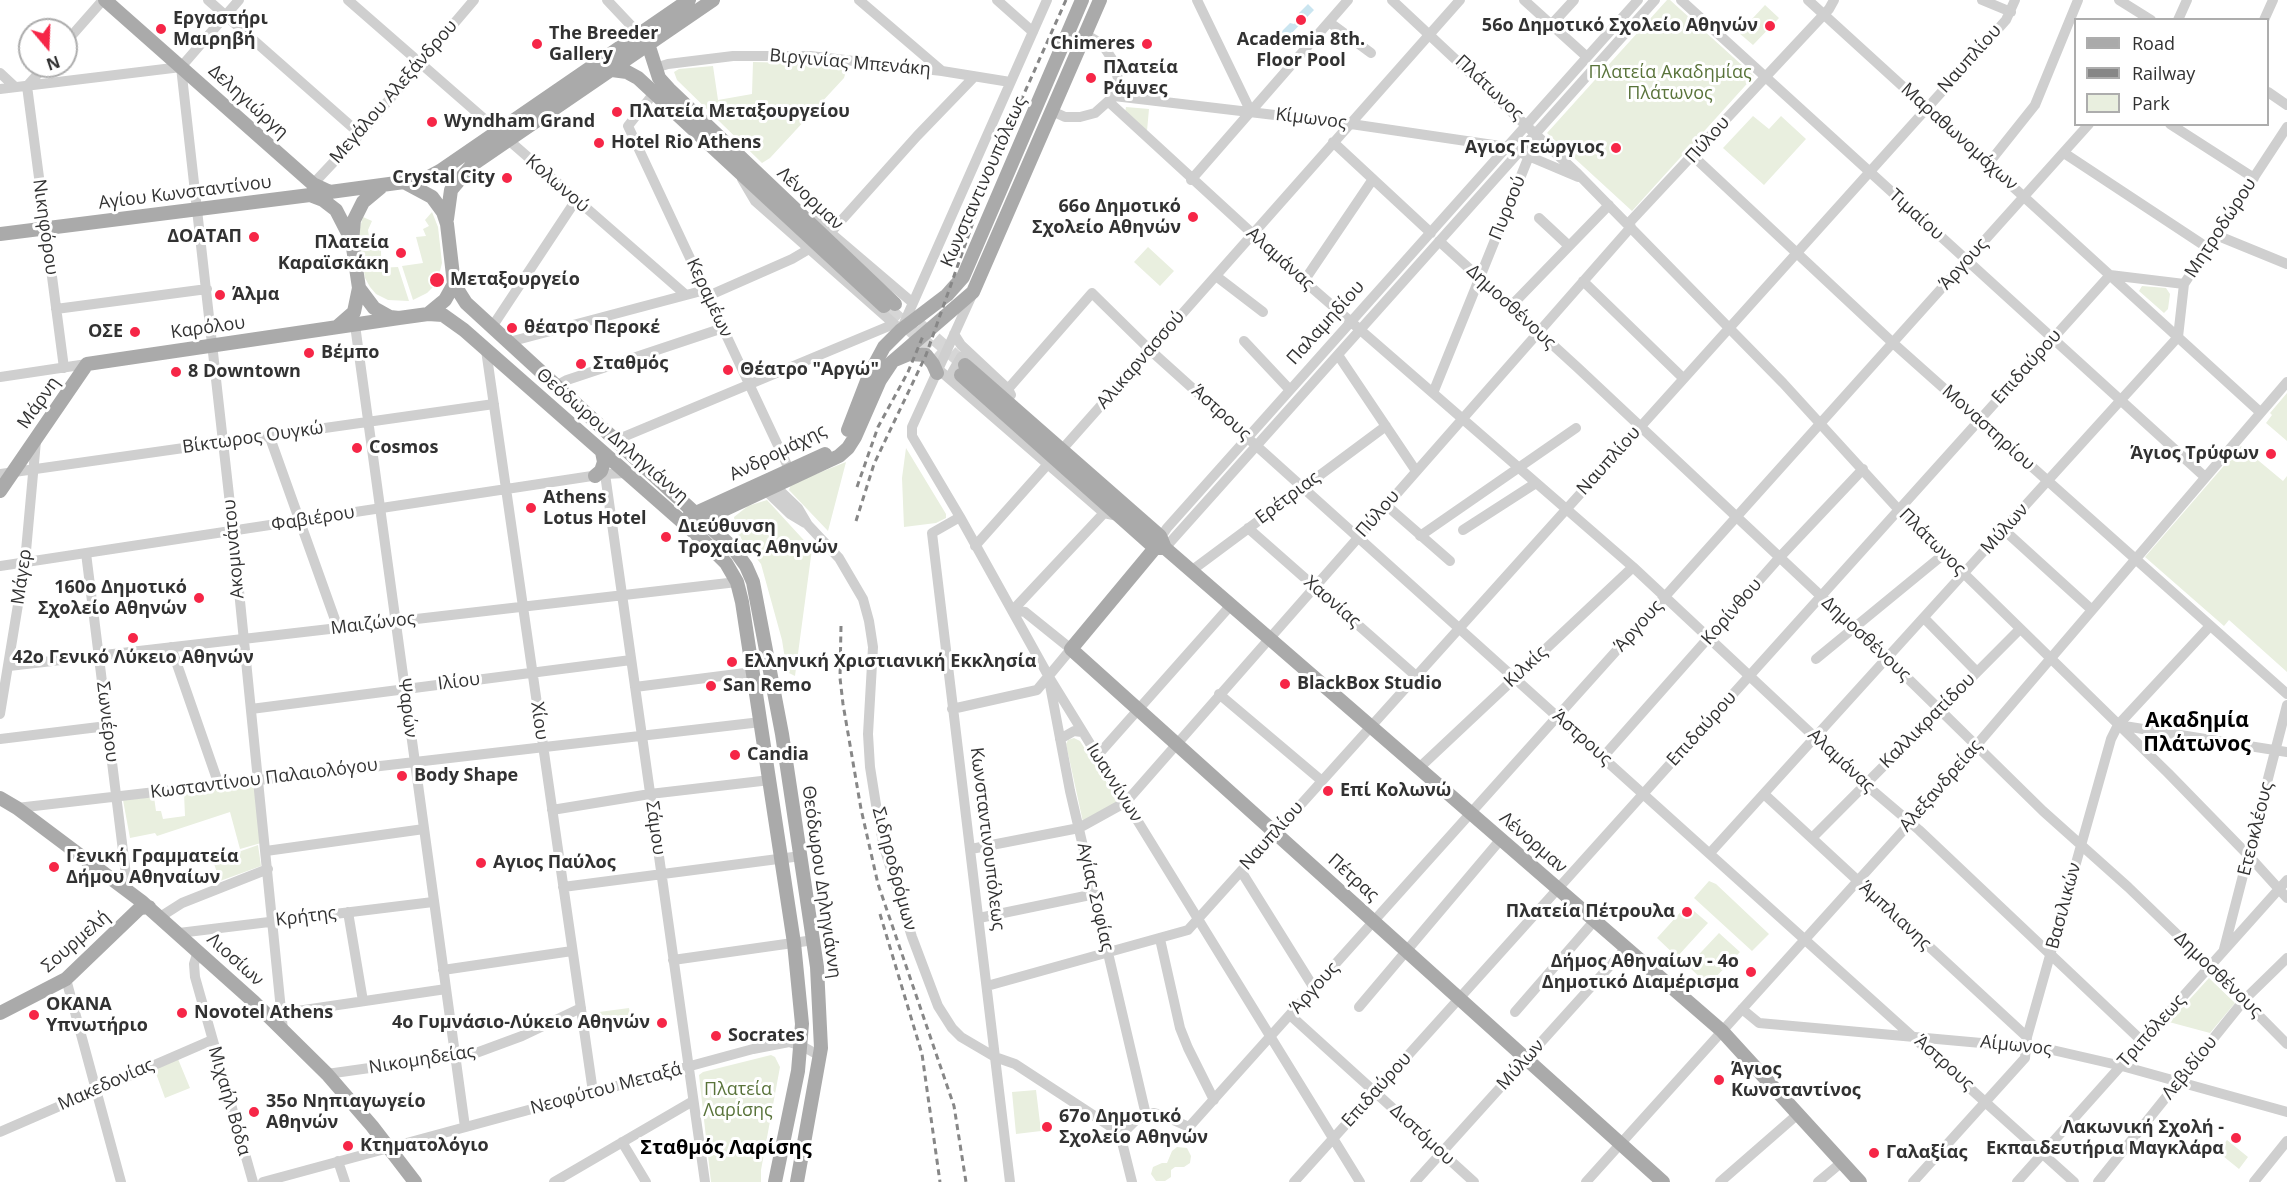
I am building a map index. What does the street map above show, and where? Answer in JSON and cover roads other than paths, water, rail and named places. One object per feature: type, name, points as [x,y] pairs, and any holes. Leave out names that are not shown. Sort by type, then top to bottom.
[{"type":"main road","name":"Δεληγιώργη","points":[[104,0],[313,184],[330,192],[382,186]]},
{"type":"main road","points":[[335,328],[354,312],[359,288],[352,241],[354,220],[359,208],[368,197],[382,186],[427,178],[612,70],[689,0]]},
{"type":"main road","points":[[359,288],[379,312],[399,318],[428,314],[445,300],[454,284],[447,224],[448,200],[451,190],[459,179],[502,136],[643,40],[713,0]]},
{"type":"main road","name":"Κωνσταντινουπόλεως","points":[[897,327],[947,295],[963,277],[1082,0]]},
{"type":"main road","name":"Κωνσταντινουπόλεως","points":[[892,362],[973,292],[1100,0]]},
{"type":"main road","name":"Λένορμαν","points":[[612,70],[632,74],[892,307],[758,174],[669,90],[659,78],[643,40]]},
{"type":"main road","points":[[404,182],[432,197],[447,224]]},
{"type":"main road","name":"Αγίου Κωνσταντίνου","points":[[0,234],[310,195],[323,200],[336,210],[352,241]]},
{"type":"main road","name":"Θεόδωρου Δηληγιάννη","points":[[454,284],[466,303],[700,516],[725,540],[746,566],[758,599],[782,734],[814,940],[821,1043],[797,1182]]},
{"type":"main road","name":"Θεόδωρου Δηληγιάννη","points":[[428,314],[443,315],[450,319],[486,350],[718,554],[737,582],[782,859],[794,943],[802,1024],[802,1046],[775,1182]]},
{"type":"main road","name":"Καρόλου","points":[[87,364],[399,318]]},
{"type":"main road","name":"Ανδρομάχης","points":[[700,516],[731,507],[789,470],[835,448],[841,442],[876,358],[897,327]]},
{"type":"main road","points":[[892,362],[909,354],[921,354],[929,358],[937,371]]},
{"type":"main road","name":"Ανδρομάχης","points":[[684,524],[766,485],[839,456],[848,448],[880,380],[892,362]]},
{"type":"main road","name":"Μάρνη","points":[[0,491],[7,473],[36,439],[87,364]]},
{"type":"main road","name":"Λένορμαν","points":[[962,369],[1118,499],[1160,544],[1722,1031],[1860,1182]]},
{"type":"main road","name":"Λένορμαν","points":[[962,369],[1120,517],[1160,544]]},
{"type":"main road","points":[[600,475],[604,462],[602,452]]},
{"type":"main road","points":[[725,540],[725,521],[731,507]]},
{"type":"main road","name":"Παλαμηδίου","points":[[1071,650],[1160,544]]},
{"type":"main road","name":"Πέτρας","points":[[1071,650],[1663,1182]]},
{"type":"main road","name":"Λιοσίων","points":[[0,798],[17,808],[128,891],[198,951],[327,1074],[415,1182]]},
{"type":"main road","name":"Σουρμελή","points":[[0,1013],[66,979],[143,906]]},
{"type":"street","points":[[78,29],[104,0]]},
{"type":"street","points":[[208,0],[360,134]]},
{"type":"street","points":[[0,89],[181,67],[239,0]]},
{"type":"street","name":"Κολωνού","points":[[348,0],[686,295]]},
{"type":"street","name":"Μεγάλου Αλεξάνδρου","points":[[313,184],[360,134],[474,0]]},
{"type":"street","points":[[607,0],[643,40]]},
{"type":"street","points":[[859,0],[942,71]]},
{"type":"street","points":[[996,0],[1033,32]]},
{"type":"street","name":"Κωνσταντινουπόλεως","points":[[897,327],[913,303],[1047,0]]},
{"type":"street","points":[[1197,0],[1251,112]]},
{"type":"street","points":[[1191,180],[1348,0]]},
{"type":"street","name":"Πλάτωνος","points":[[1392,0],[1527,124],[1609,205],[1729,327],[1899,510],[2118,725],[2249,856],[2287,898]]},
{"type":"street","name":"Αλικαρνασσού","points":[[1066,445],[1460,0]]},
{"type":"street","points":[[1524,0],[1587,57]]},
{"type":"street","points":[[1552,24],[1574,0]]},
{"type":"street","name":"Παλαμηδίου","points":[[1160,544],[1253,441],[1338,355],[1355,326],[1431,233],[1638,0]]},
{"type":"street","name":"Παλαμηδίου","points":[[1253,441],[1290,390],[1524,154],[1536,133],[1655,0]]},
{"type":"street","name":"Τιμαίου","points":[[1681,0],[2205,477]]},
{"type":"street","name":"Μαραθωνομάχων","points":[[1808,0],[2260,412]]},
{"type":"street","name":"Πύλου","points":[[1126,802],[1538,333],[1629,226],[1824,14],[1834,0]]},
{"type":"street","points":[[1982,0],[2011,12]]},
{"type":"street","name":"Ναυπλίου","points":[[987,986],[1188,930],[2006,20],[2015,0]]},
{"type":"street","points":[[1988,164],[2035,105],[2078,0]]},
{"type":"street","points":[[2119,0],[2148,18]]},
{"type":"street","points":[[2179,18],[2187,0]]},
{"type":"street","points":[[2265,18],[2273,0]]},
{"type":"street","points":[[1329,22],[1371,53]]},
{"type":"street","points":[[1052,111],[1065,117],[1080,117],[1095,113],[1111,99],[1118,79],[1114,62],[1102,44],[1085,34]]},
{"type":"street","name":"Βιργινίας Μπενάκη","points":[[655,68],[668,64],[733,56],[784,55],[942,71],[1010,82]]},
{"type":"street","name":"Ακομινάτου","points":[[181,67],[224,442],[283,1030]]},
{"type":"street","points":[[0,73],[15,87]]},
{"type":"street","points":[[831,232],[917,136],[974,77]]},
{"type":"street","points":[[27,86],[34,78]]},
{"type":"street","name":"Νικηφόρου","points":[[27,86],[64,368]]},
{"type":"street","name":"Κεραμέων","points":[[654,93],[628,126],[789,470]]},
{"type":"street","points":[[2269,93],[2287,105]]},
{"type":"street","name":"Κίμωνος","points":[[1111,99],[1351,124],[1507,147]]},
{"type":"street","name":"Αλαμάνας","points":[[1111,99],[1191,180],[1252,235],[1633,567],[2143,1042]]},
{"type":"street","name":"Άργους","points":[[1146,1115],[1162,1115],[1189,1127],[2087,126]]},
{"type":"street","points":[[2173,126],[2254,178]]},
{"type":"street","name":"Μητροδώρου","points":[[2178,337],[2184,284],[2287,127]]},
{"type":"street","points":[[1333,141],[1431,233]]},
{"type":"street","name":"Πλάτωνος","points":[[1507,147],[1583,179]]},
{"type":"street","points":[[2064,153],[2208,248]]},
{"type":"street","name":"Πυρσού","points":[[1433,393],[1480,277],[1524,154]]},
{"type":"street","name":"Μοναστηρίου","points":[[1693,156],[1893,343],[2287,694]]},
{"type":"street","points":[[616,440],[897,327],[755,201],[738,171]]},
{"type":"street","points":[[758,174],[831,232],[913,303]]},
{"type":"street","points":[[1304,281],[1373,179]]},
{"type":"street","points":[[492,327],[576,200]]},
{"type":"street","points":[[1510,308],[1568,245],[1609,205]]},
{"type":"street","points":[[1539,218],[1568,245]]},
{"type":"street","points":[[2216,235],[2287,264]]},
{"type":"street","name":"Δημοσθένους","points":[[1439,241],[1940,708],[2080,846],[2128,887],[2245,999],[2287,1044]]},
{"type":"street","points":[[508,342],[686,295],[706,293],[792,259],[810,249]]},
{"type":"street","points":[[2110,275],[2184,284]]},
{"type":"street","name":"Επιδαύρου","points":[[1294,1182],[2110,275]]},
{"type":"street","points":[[1216,276],[1263,312]]},
{"type":"street","points":[[1583,281],[1683,378]]},
{"type":"street","points":[[56,309],[207,289]]},
{"type":"street","name":"Κωνσταντινουπόλεως","points":[[937,371],[973,292]]},
{"type":"street","name":"Άστρους","points":[[1008,389],[1092,293],[1150,350],[2074,1182]]},
{"type":"street","name":"Ψαρών","points":[[355,325],[465,1127]]},
{"type":"street","points":[[556,386],[567,380],[723,328]]},
{"type":"street","points":[[954,334],[962,369],[1048,464],[1104,513],[1013,610]]},
{"type":"street","name":"Μύλων","points":[[1710,853],[2178,337]]},
{"type":"street","points":[[1244,341],[1290,390]]},
{"type":"street","name":"Χίου","points":[[486,350],[593,1092]]},
{"type":"street","points":[[1338,355],[1416,471]]},
{"type":"street","points":[[0,377],[87,364]]},
{"type":"street","points":[[937,371],[962,369],[1008,389],[1013,399],[1113,487],[1118,499]]},
{"type":"street","name":"Ιωαννίνων","points":[[937,371],[911,431],[1049,677],[1360,1182]]},
{"type":"street","name":"Αλεξανδρείας","points":[[1586,1182],[1910,823],[2287,382]]},
{"type":"street","name":"Βίκτωρος Ουγκώ","points":[[7,473],[494,404]]},
{"type":"street","name":"Ερέτριας","points":[[1191,571],[1386,426]]},
{"type":"street","points":[[1420,536],[1576,428]]},
{"type":"street","points":[[269,435],[338,628]]},
{"type":"street","name":"Μάγερ","points":[[0,714],[25,562],[36,439]]},
{"type":"street","points":[[975,546],[1048,464]]},
{"type":"street","name":"Κορίνθου","points":[[1603,757],[1779,558],[1863,469]]},
{"type":"street","name":"Φαβιέρου","points":[[0,566],[600,475],[626,473]]},
{"type":"street","name":"Σάμου","points":[[600,475],[622,596],[705,1182]]},
{"type":"street","points":[[1463,530],[1536,483]]},
{"type":"street","name":"Σιδηροδρόμων","points":[[766,485],[798,508],[808,525],[844,565],[858,588],[867,610],[873,647],[868,734],[872,778],[885,847],[923,970],[938,1006],[952,1028],[961,1036],[995,1057],[1015,1064],[1122,1134]]},
{"type":"street","points":[[1386,505],[1450,561]]},
{"type":"street","name":"Λένορμαν","points":[[1104,513],[1120,517]]},
{"type":"street","name":"Κωνσταντινουπόλεως","points":[[960,517],[932,533],[1010,1182]]},
{"type":"street","name":"Χαονίας","points":[[1248,528],[1416,676]]},
{"type":"street","points":[[2004,530],[2092,610]]},
{"type":"street","name":"Σωνιέρου","points":[[86,553],[128,891]]},
{"type":"street","points":[[1816,659],[1944,554]]},
{"type":"street","name":"Κιλκίς","points":[[1419,768],[1633,567]]},
{"type":"street","name":"Μαιζώνος","points":[[9,666],[737,582]]},
{"type":"street","points":[[1097,756],[1231,605]]},
{"type":"street","name":"Πέτρας","points":[[1013,610],[1026,612],[1071,650]]},
{"type":"street","points":[[1924,618],[1977,672]]},
{"type":"street","name":"Βασιλικών","points":[[1913,1182],[2025,1058],[2027,1042],[2111,739],[2118,725],[2210,626]]},
{"type":"street","name":"Καλλικρατίδου","points":[[1812,838],[2020,629]]},
{"type":"street","points":[[171,647],[219,784]]},
{"type":"street","name":"Παλαμηδίου","points":[[952,709],[1037,690],[1071,650]]},
{"type":"street","name":"Ιλίου","points":[[251,710],[631,660]]},
{"type":"street","points":[[635,687],[753,672]]},
{"type":"street","name":"Αγίας Σοφίας","points":[[1049,677],[1079,828],[1146,1115]]},
{"type":"street","points":[[1220,694],[1322,781]]},
{"type":"street","name":"Ετεοκλέους","points":[[2223,952],[2287,705]]},
{"type":"street","name":"Κωσταντίνου Παλαιολόγου","points":[[17,808],[761,722]]},
{"type":"street","points":[[2118,725],[2287,752]]},
{"type":"street","points":[[0,740],[107,726]]},
{"type":"street","points":[[1060,739],[1074,732],[1082,732]]},
{"type":"street","points":[[552,810],[650,794],[770,780]]},
{"type":"street","name":"Άμπλιανης","points":[[1764,794],[2027,1042]]},
{"type":"street","points":[[971,849],[1079,828],[1126,802]]},
{"type":"street","points":[[266,851],[424,829]]},
{"type":"street","points":[[1359,1007],[1501,839]]},
{"type":"street","points":[[563,887],[801,856]]},
{"type":"street","points":[[160,917],[182,903],[268,869]]},
{"type":"street","points":[[1241,871],[1314,988]]},
{"type":"street","name":"Τριπόλεως","points":[[2017,1182],[2287,880]]},
{"type":"street","points":[[979,918],[1095,894]]},
{"type":"street","name":"Κρήτης","points":[[178,933],[434,902]]},
{"type":"street","points":[[348,912],[363,1001]]},
{"type":"street","points":[[1515,1012],[1595,920]]},
{"type":"street","points":[[1160,939],[1180,1028],[1214,1100]]},
{"type":"street","points":[[673,960],[814,940]]},
{"type":"street","name":"Μύλων","points":[[1415,1182],[1626,948]]},
{"type":"street","name":"Μιχαήλ Βόδα","points":[[198,951],[194,964],[195,977],[253,1182]]},
{"type":"street","points":[[443,969],[572,951]]},
{"type":"street","name":"Λεβιδίου","points":[[2098,1182],[2245,999],[2287,958]]},
{"type":"street","points":[[66,979],[121,1182]]},
{"type":"street","points":[[268,1016],[446,989]]},
{"type":"street","name":"Νικομηδείας","points":[[327,1074],[455,1057],[504,1043],[581,1008]]},
{"type":"street","name":"Αίμωνος","points":[[1742,1010],[1759,1023],[2027,1042],[2287,1112]]},
{"type":"street","name":"Διστόμου","points":[[1290,1015],[1474,1182]]},
{"type":"street","name":"Μακεδονίας","points":[[0,1132],[212,1040]]},
{"type":"street","name":"Νεοφύτου Μεταξά","points":[[263,1182],[780,1042],[792,1042],[820,1056]]},
{"type":"street","points":[[554,1182],[693,1101]]},
{"type":"street","points":[[1720,1182],[1798,1114]]},
{"type":"street","points":[[1131,1182],[1124,1159],[1122,1134],[1136,1120],[1146,1115]]},
{"type":"street","points":[[2254,1182],[2287,1141]]},
{"type":"street","points":[[622,1142],[646,1182]]},
{"type":"street","points":[[338,1161],[345,1182]]},
{"type":"street","points":[[1818,1182],[1842,1162]]},
{"type":"water","name":"Academia 8th. Floor Pool","points":[[1308,4],[1314,10],[1287,38],[1281,32],[1301,17],[1299,13]]},
{"type":"tunnel","points":[[889,310],[961,375]]},
{"type":"tunnel","points":[[919,325],[965,365]]},
{"type":"railway","points":[[856,521],[874,464],[926,355],[998,152],[1066,0]]},
{"type":"railway","points":[[857,487],[878,427],[908,372],[923,336]]},
{"type":"railway","points":[[841,626],[840,678],[861,809],[878,884],[954,1106],[966,1182]]},
{"type":"railway","points":[[880,914],[922,1054],[940,1182]]},
{"type":"place","name":"Academia 8th. Floor Pool","points":[[1301,20]]},
{"type":"place","name":"56ο Δημοτικό Σχολείο Αθηνών","points":[[1770,26]]},
{"type":"place","name":"Εργαστήρι Μαιρηβή","points":[[161,29]]},
{"type":"place","name":"The Breeder Gallery","points":[[537,44]]},
{"type":"place","name":"Chimeres","points":[[1147,44]]},
{"type":"place","name":"Πλατεία Ράμνες","points":[[1091,78]]},
{"type":"place","name":"Πλατεία Μεταξουργείου","points":[[617,112]]},
{"type":"place","name":"Wyndham Grand","points":[[432,122]]},
{"type":"place","name":"Hotel Rio Athens","points":[[599,143]]},
{"type":"place","name":"Αγιος Γεώργιος","points":[[1616,148]]},
{"type":"place","name":"Crystal City","points":[[507,178]]},
{"type":"place","name":"66ο Δημοτικό Σχολείο Αθηνών","points":[[1193,217]]},
{"type":"place","name":"ΔΟΑΤΑΠ","points":[[254,237]]},
{"type":"place","name":"Πλατεία Καραϊσκάκη","points":[[401,253]]},
{"type":"place","name":"Μεταξουργείο","points":[[437,280]]},
{"type":"place","name":"Άλμα","points":[[220,295]]},
{"type":"place","name":"θέατρο Περοκέ","points":[[512,328]]},
{"type":"place","name":"ΟΣΕ","points":[[135,332]]},
{"type":"place","name":"Βέμπο","points":[[309,353]]},
{"type":"place","name":"Σταθμός","points":[[581,364]]},
{"type":"place","name":"Θέατρο \"Αργώ\"","points":[[728,370]]},
{"type":"place","name":"8 Downtown","points":[[176,372]]},
{"type":"place","name":"Cosmos","points":[[357,448]]},
{"type":"place","name":"Άγιος Τρύφων","points":[[2271,454]]},
{"type":"place","name":"Athens Lotus Hotel","points":[[531,508]]},
{"type":"place","name":"Διεύθυνση Τροχαίας Αθηνών","points":[[666,537]]},
{"type":"place","name":"160ο Δημοτικό Σχολείο Αθηνών","points":[[199,598]]},
{"type":"place","name":"42ο Γενικό Λύκειο Αθηνών","points":[[133,638]]},
{"type":"place","name":"Ελληνική Χριστιανική Εκκλησία","points":[[732,662]]},
{"type":"place","name":"BlackBox Studio","points":[[1285,684]]},
{"type":"place","name":"San Remo","points":[[711,686]]},
{"type":"place","name":"Candia","points":[[735,755]]},
{"type":"place","name":"Body Shape","points":[[402,776]]},
{"type":"place","name":"Επί Κολωνώ","points":[[1328,791]]},
{"type":"place","name":"Αγιος Παύλος","points":[[481,863]]},
{"type":"place","name":"Γενική Γραμματεία Δήμου Αθηναίων","points":[[54,867]]},
{"type":"place","name":"Πλατεία Πέτρουλα","points":[[1687,912]]},
{"type":"place","name":"Δήμος Αθηναίων - 4ο Δημοτικό Διαμέρισμα","points":[[1751,972]]},
{"type":"place","name":"Novotel Athens","points":[[182,1013]]},
{"type":"place","name":"ΟΚΑΝΑ Υπνωτήριο","points":[[34,1015]]},
{"type":"place","name":"4ο Γυμνάσιο-Λύκειο Αθηνών","points":[[662,1023]]},
{"type":"place","name":"Socrates","points":[[716,1036]]},
{"type":"place","name":"Άγιος Κωνσταντίνος","points":[[1719,1080]]},
{"type":"place","name":"35ο Νηπιαγωγείο Αθηνών","points":[[254,1112]]},
{"type":"place","name":"67ο Δημοτικό Σχολείο Αθηνών","points":[[1047,1127]]},
{"type":"place","name":"Λακωνική Σχολή - Εκπαιδευτήρια Μαγκλάρα","points":[[2236,1138]]},
{"type":"place","name":"Κτηματολόγιο","points":[[348,1146]]},
{"type":"place","name":"Γαλαξίας","points":[[1874,1153]]},
{"type":"district","name":"Ακαδημία Πλάτωνος","points":[[2197,733]]},
{"type":"district","name":"Σταθμός Λαρίσης","points":[[726,1148]]},
{"type":"park label","name":"Πλατεία Ακαδημίας Πλάτωνος","points":[[1670,83]]},
{"type":"park label","name":"Πλατεία Λαρίσης","points":[[738,1100]]}]
